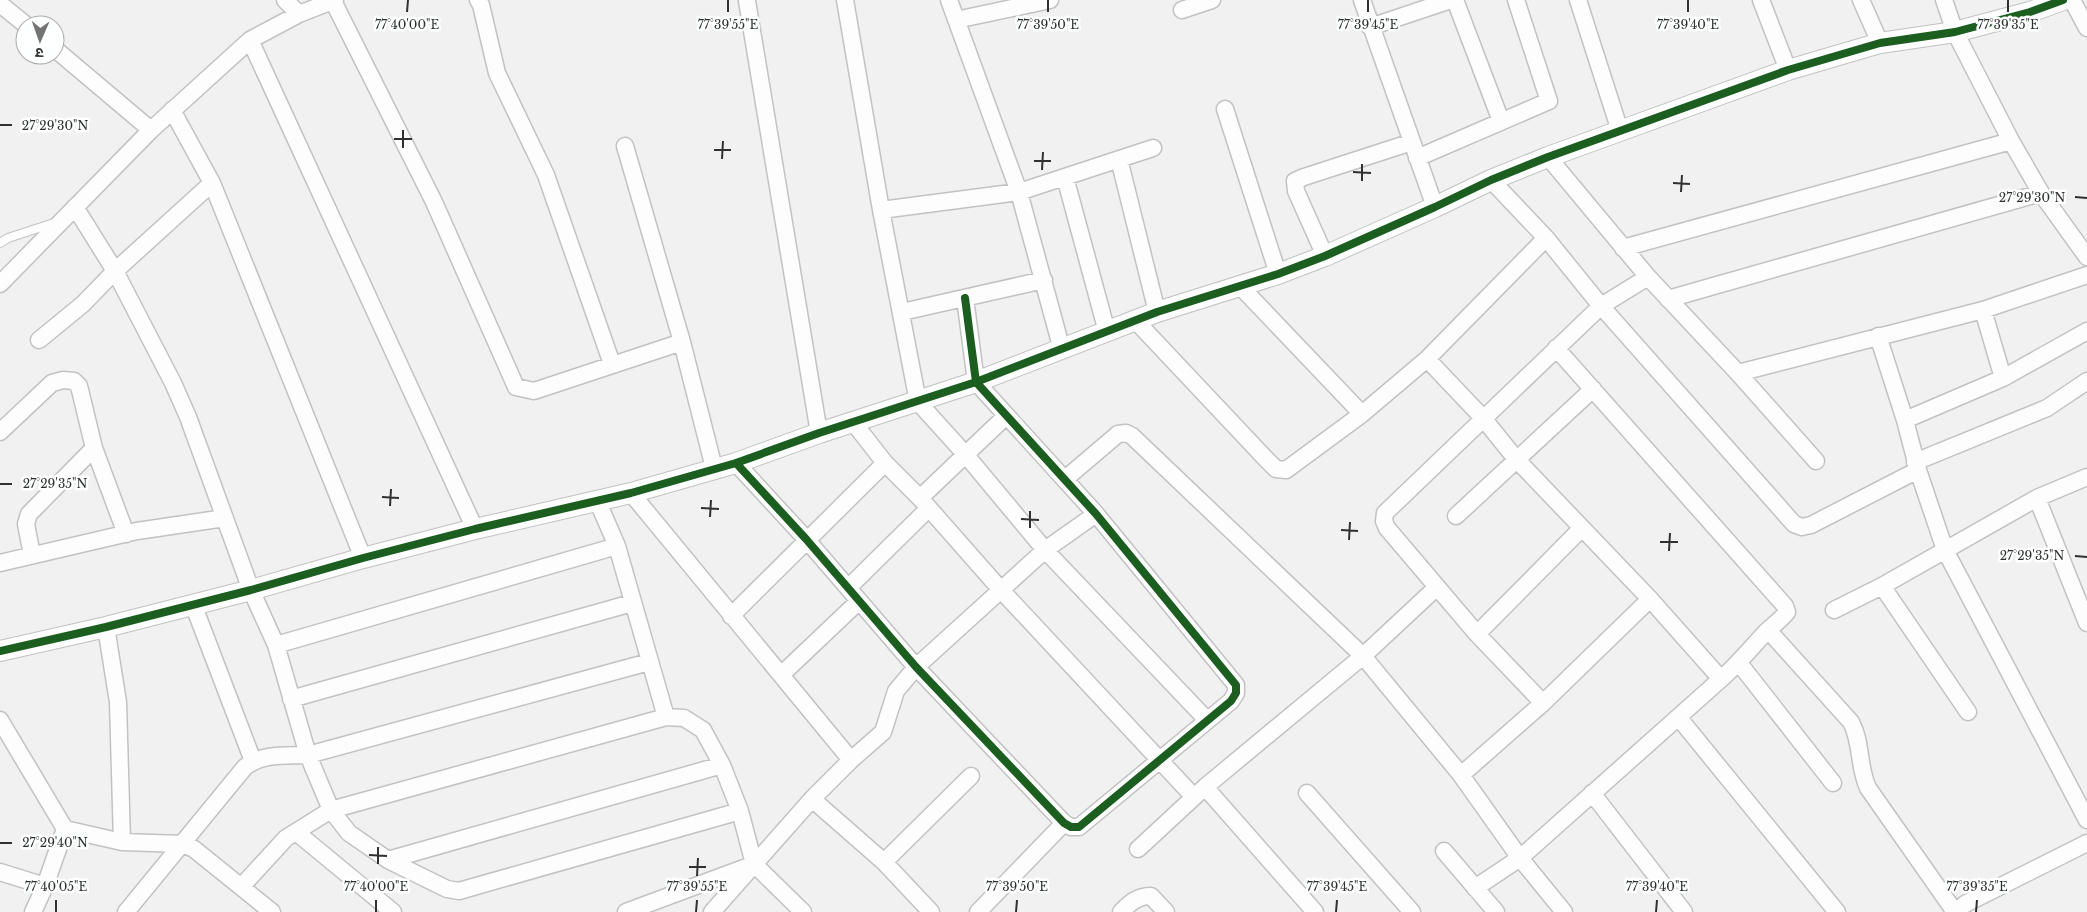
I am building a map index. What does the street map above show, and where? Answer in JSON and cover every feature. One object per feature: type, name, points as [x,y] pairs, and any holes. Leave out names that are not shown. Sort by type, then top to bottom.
[{"type":"street","points":[[285,0],[299,14]]},
{"type":"street","points":[[0,284],[151,130],[250,40],[299,14],[334,0],[434,202],[516,386],[534,391],[682,342]]},
{"type":"street","points":[[478,0],[481,5],[497,73],[546,175],[612,364]]},
{"type":"street","points":[[845,0],[881,210],[918,402],[965,454],[1045,550],[1207,720]]},
{"type":"street","points":[[949,0],[1019,192],[1062,350]]},
{"type":"street","points":[[956,20],[1050,0]]},
{"type":"street","points":[[1182,10],[1212,0]]},
{"type":"street","points":[[1362,0],[1435,207]]},
{"type":"street","points":[[1370,27],[1453,0],[1501,121]]},
{"type":"street","points":[[1417,158],[1549,101],[1516,0]]},
{"type":"street","points":[[1578,0],[1620,131]]},
{"type":"street","points":[[1761,0],[1788,70]]},
{"type":"street","points":[[1861,0],[1880,44]]},
{"type":"street","points":[[1944,0],[1955,32],[2011,141],[2041,193],[2087,257]]},
{"type":"street","points":[[0,650],[106,627],[251,590],[475,528],[630,493],[736,463],[819,433],[976,382],[1157,312],[1278,274],[1325,256],[1491,180],[1548,157],[1788,70],[1880,44],[1955,32],[2028,6],[2063,0]]},
{"type":"street","points":[[2072,0],[2087,28]]},
{"type":"street","points":[[746,1],[819,433]]},
{"type":"street","points":[[0,4],[15,16]]},
{"type":"street","points":[[250,40],[475,528]]},
{"type":"street","points":[[65,57],[151,130]]},
{"type":"street","points":[[1225,109],[1278,274]]},
{"type":"street","points":[[172,110],[212,183],[362,558]]},
{"type":"street","points":[[1623,248],[2011,141]]},
{"type":"street","points":[[1325,256],[1296,191],[1295,182],[1304,177],[1412,142]]},
{"type":"street","points":[[625,146],[682,342],[714,468]]},
{"type":"street","points":[[881,210],[1019,192],[1153,148]]},
{"type":"street","points":[[1548,157],[1648,278],[1738,373],[1816,461]]},
{"type":"street","points":[[1119,159],[1157,312]]},
{"type":"street","points":[[1065,177],[1107,332]]},
{"type":"street","points":[[1491,180],[1546,238],[1601,306],[1794,524],[1802,527],[1811,525],[1916,466],[2048,408],[2087,381]]},
{"type":"street","points":[[40,340],[83,304],[212,183]]},
{"type":"street","points":[[1668,299],[2041,193]]},
{"type":"street","points":[[75,207],[115,272],[188,418],[251,590],[276,645],[308,755],[331,810],[349,833],[388,860],[447,889],[459,890],[740,811]]},
{"type":"street","points":[[1135,320],[1276,469],[1286,470],[1362,414],[1427,359],[1546,238]]},
{"type":"street","points":[[1738,373],[1983,310],[2087,275]]},
{"type":"street","points":[[1543,703],[1477,634],[1387,528],[1384,521],[1385,513],[1601,306],[1648,278]]},
{"type":"street","points":[[902,312],[1044,280]]},
{"type":"street","points":[[1240,286],[1362,414]]},
{"type":"street","points":[[736,463],[806,538],[916,667],[1064,823],[1071,827],[1078,827],[1231,701],[1236,693],[1236,684],[1096,514],[976,382],[965,298]]},
{"type":"street","points":[[1983,310],[2003,378]]},
{"type":"street","points":[[1905,420],[2003,378],[2087,331]]},
{"type":"street","points":[[1878,336],[1905,420],[1916,466],[1945,550],[2087,820]]},
{"type":"street","points":[[1475,888],[1520,858],[1592,793],[1680,718],[1739,663],[1787,612],[1786,606],[1556,348]]},
{"type":"street","points":[[1427,359],[1483,418],[1516,459],[1580,529],[1650,599],[1721,678]]},
{"type":"street","points":[[0,432],[52,383],[63,380],[74,381],[79,386],[94,448],[126,534]]},
{"type":"street","points":[[1456,516],[1592,389]]},
{"type":"street","points":[[848,588],[925,503],[965,454],[1006,416]]},
{"type":"street","points":[[853,422],[885,463],[925,503],[1001,590],[1160,760],[1200,792],[1315,912]]},
{"type":"street","points":[[1065,479],[1118,434],[1126,433],[1132,436],[1363,656],[1461,775],[1520,858],[1564,912]]},
{"type":"street","points":[[32,555],[26,524],[29,514],[94,448]]},
{"type":"street","points":[[731,616],[806,538],[885,463]]},
{"type":"street","points":[[1834,610],[1882,586],[2037,498],[2087,477]]},
{"type":"street","points":[[630,493],[851,760]]},
{"type":"street","points":[[2037,498],[2087,623]]},
{"type":"street","points":[[597,500],[617,546],[666,717]]},
{"type":"street","points":[[712,912],[812,799],[851,760],[883,732],[896,691],[916,667],[1045,550],[1096,514]]},
{"type":"street","points":[[0,564],[126,534],[226,518]]},
{"type":"street","points":[[1477,634],[1580,529]]},
{"type":"street","points":[[276,645],[617,546]]},
{"type":"street","points":[[1882,586],[1968,712]]},
{"type":"street","points":[[1138,849],[1200,792],[1363,656],[1437,587]]},
{"type":"street","points":[[1461,775],[1543,703],[1650,599]]},
{"type":"street","points":[[781,675],[860,601]]},
{"type":"street","points":[[292,699],[632,602]]},
{"type":"street","points":[[193,604],[253,761]]},
{"type":"street","points":[[106,627],[118,702],[122,842]]},
{"type":"street","points":[[1768,630],[1851,722],[1856,731],[1863,778],[1868,788],[1962,910],[2087,843]]},
{"type":"street","points":[[126,912],[245,767],[253,761],[260,758],[308,755],[649,662]]},
{"type":"street","points":[[1739,663],[1833,783]]},
{"type":"street","points":[[241,887],[286,838],[331,810],[666,717],[684,718],[703,730],[722,765],[740,811],[754,864],[803,912]]},
{"type":"street","points":[[1680,718],[1837,912]]},
{"type":"street","points":[[0,720],[65,829],[122,842],[183,844],[194,849],[241,887],[255,907],[272,912]]},
{"type":"street","points":[[388,860],[722,765]]},
{"type":"street","points":[[884,862],[971,776]]},
{"type":"street","points":[[1307,793],[1412,912]]},
{"type":"street","points":[[1592,793],[1684,912]]},
{"type":"street","points":[[812,799],[884,862],[931,912]]},
{"type":"street","points":[[978,912],[1064,823]]},
{"type":"street","points":[[33,912],[45,886],[65,829]]},
{"type":"street","points":[[296,832],[393,912]]},
{"type":"street","points":[[1444,851],[1496,912]]},
{"type":"street","points":[[632,911],[754,864]]},
{"type":"street","points":[[0,872],[45,886]]},
{"type":"street","points":[[1121,912],[1142,896],[1151,896],[1166,912]]},
{"type":"lane","points":[[0,243],[8,238],[63,220]]},
{"type":"cycle path","points":[[0,651],[106,627],[251,590],[475,529],[631,493],[736,463],[819,433],[976,382],[1157,312],[1278,274],[1325,256],[1491,180],[1548,157],[1788,70],[1880,43],[1955,32],[2030,12],[2063,0]]},
{"type":"cycle path","points":[[736,463],[806,539],[916,667],[1064,823],[1071,827],[1079,827],[1231,701],[1236,693],[1236,685],[1096,514],[976,382],[965,298]]}]
